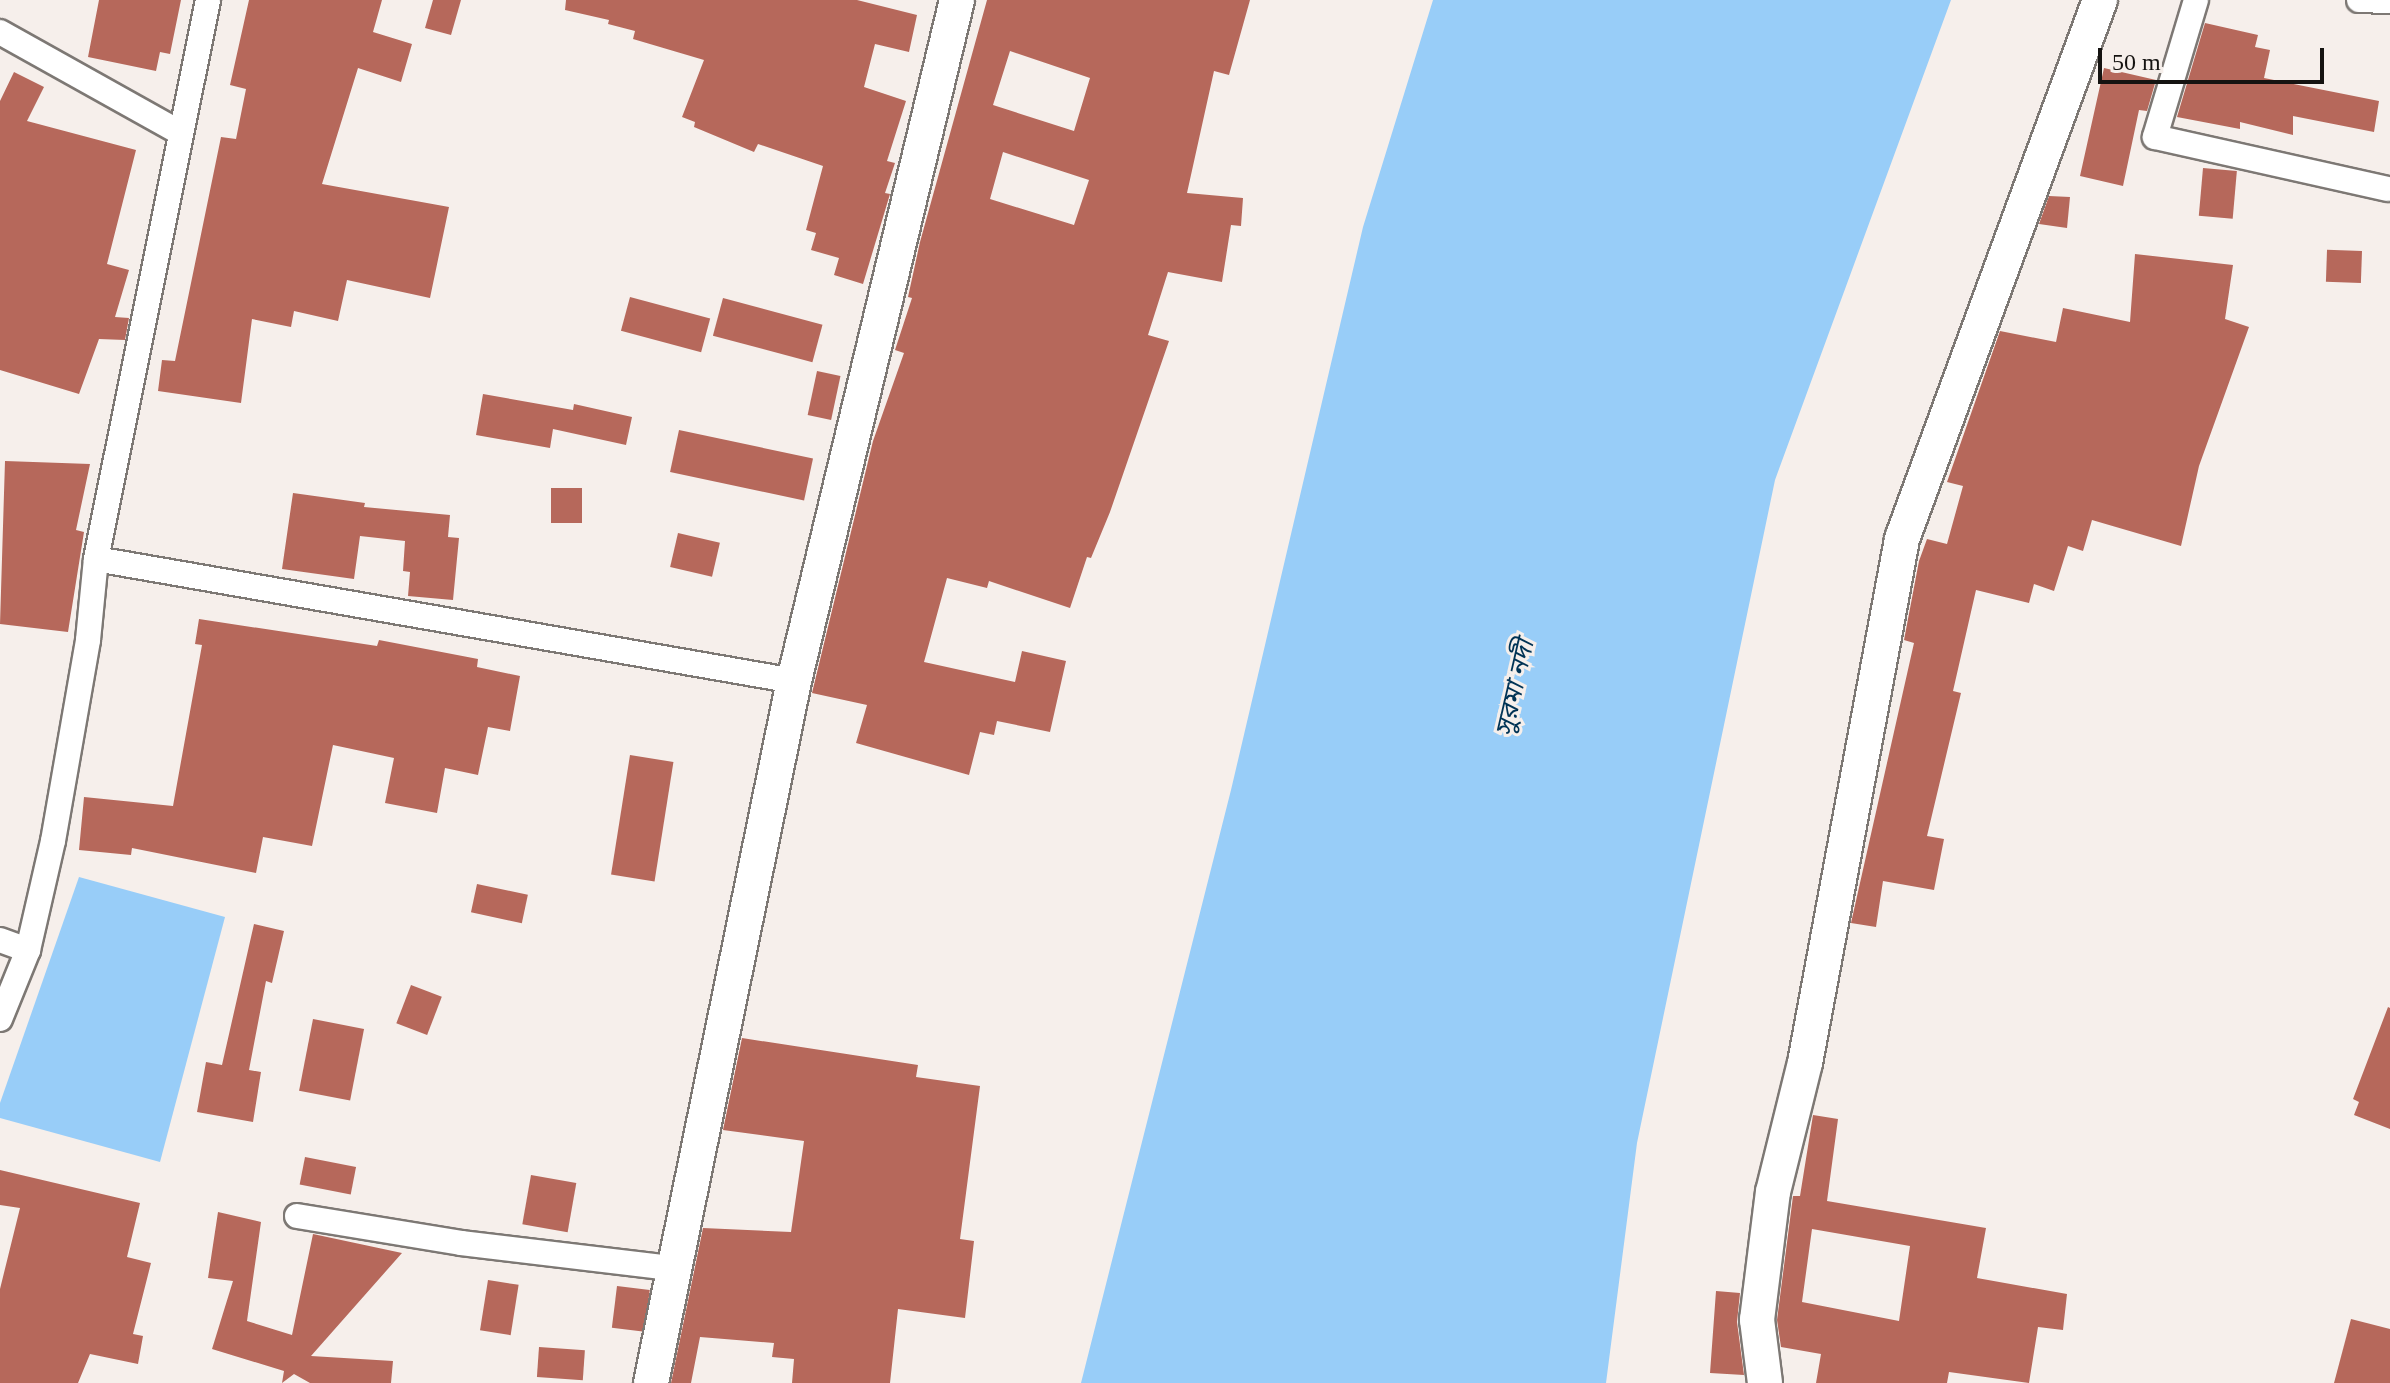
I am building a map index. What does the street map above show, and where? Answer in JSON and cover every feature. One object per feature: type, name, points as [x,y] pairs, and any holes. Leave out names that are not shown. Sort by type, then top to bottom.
[{"type":"street","points":[[0,1019],[28,950],[72,737],[96,559],[179,132],[208,0]]},
{"type":"street","points":[[651,1383],[671,1268],[794,681],[957,0]]},
{"type":"street","points":[[1765,1383],[1757,1320],[1773,1192],[1805,1063],[1902,539],[2100,0]]},
{"type":"street","points":[[2196,0],[2155,137],[2387,189]]},
{"type":"street","points":[[2359,0],[2390,1]]},
{"type":"street","points":[[0,32],[179,132]]},
{"type":"street","points":[[96,559],[794,681]]},
{"type":"street","points":[[0,940],[28,950]]},
{"type":"street","points":[[297,1216],[461,1243],[671,1268]]},
{"type":"water","name":"সুরমা নদী","points":[[1433,0],[1951,0],[1775,480],[1637,1143],[1606,1383],[1081,1383],[1231,790],[1363,227]]},
{"type":"water","points":[[79,877],[225,917],[160,1162],[0,1118],[0,1103]]},
{"type":"building","points":[[99,0],[181,0],[170,54],[160,52],[156,71],[88,57]]},
{"type":"building","points":[[249,0],[382,0],[373,32],[412,44],[401,82],[358,68],[322,184],[449,207],[430,298],[347,280],[338,321],[294,311],[291,327],[252,319],[241,403],[158,391],[162,360],[175,361],[221,137],[236,139],[246,89],[230,85]]},
{"type":"building","points":[[433,0],[461,0],[451,35],[425,28]]},
{"type":"building","points":[[566,0],[857,0],[917,15],[909,52],[875,44],[864,87],[906,101],[887,161],[895,163],[885,193],[890,194],[863,284],[834,275],[839,258],[811,250],[816,233],[806,230],[823,166],[758,144],[754,152],[694,127],[695,122],[682,117],[704,60],[633,39],[635,31],[608,24],[609,20],[565,10]]},
{"type":"building","points":[[987,0],[1250,0],[1229,75],[1214,71],[1187,193],[1243,198],[1241,226],[1231,225],[1222,282],[1168,272],[1148,335],[1169,341],[1110,512],[1091,558],[1087,557],[1070,608],[989,581],[987,588],[947,578],[924,662],[1015,682],[1022,651],[1066,661],[1050,732],[997,721],[994,735],[980,732],[969,775],[856,743],[867,705],[812,693],[873,441],[904,353],[895,350],[912,298],[908,297],[920,242]],"holes":[[[1010,51],[1090,78],[1074,131],[993,105]],[[1003,152],[1089,180],[1074,225],[990,199]]]},
{"type":"building","points":[[2205,23],[2258,35],[2255,47],[2270,50],[2264,78],[2379,101],[2374,132],[2293,116],[2293,135],[2240,122],[2240,129],[2177,117]]},
{"type":"building","points":[[2104,68],[2156,80],[2147,111],[2139,110],[2123,186],[2080,176]]},
{"type":"building","points":[[14,72],[44,87],[27,121],[136,150],[107,264],[129,270],[115,317],[129,318],[125,340],[99,339],[79,394],[0,370],[0,101]]},
{"type":"building","points":[[2203,168],[2237,171],[2233,219],[2199,216]]},
{"type":"building","points":[[2049,196],[2070,197],[2067,228],[2039,224]]},
{"type":"building","points":[[2327,250],[2362,251],[2361,283],[2326,282]]},
{"type":"building","points":[[2135,254],[2233,265],[2225,319],[2249,327],[2199,466],[2181,546],[2092,520],[2083,551],[2068,546],[2054,591],[2034,584],[2029,603],[1976,590],[1953,691],[1961,693],[1927,836],[1944,839],[1934,890],[1883,881],[1876,927],[1851,923],[1914,643],[1904,640],[1919,561],[1927,539],[1947,544],[1963,486],[1947,482],[2000,331],[2056,342],[2063,308],[2130,322]]},
{"type":"building","points":[[630,297],[710,318],[701,352],[621,331]]},
{"type":"building","points":[[723,298],[822,325],[812,362],[713,336]]},
{"type":"building","points":[[817,371],[840,376],[831,420],[808,415]]},
{"type":"building","points":[[483,394],[573,410],[574,404],[632,417],[626,445],[553,429],[550,448],[476,435]]},
{"type":"building","points":[[679,430],[813,458],[804,501],[670,472]]},
{"type":"building","points":[[5,461],[90,464],[76,530],[84,532],[68,632],[0,624]]},
{"type":"building","points":[[551,488],[582,488],[582,523],[551,523]]},
{"type":"building","points":[[293,493],[365,503],[364,507],[450,515],[448,537],[459,538],[453,600],[408,596],[410,572],[403,571],[405,541],[360,536],[354,579],[282,569]]},
{"type":"building","points":[[678,533],[720,543],[712,577],[670,567]]},
{"type":"building","points":[[199,619],[377,646],[379,640],[478,659],[477,667],[520,676],[510,731],[488,727],[478,775],[445,768],[437,813],[385,803],[394,758],[333,745],[312,846],[263,837],[256,873],[132,848],[131,855],[79,850],[84,797],[173,806],[202,645],[195,644]]},
{"type":"building","points":[[630,755],[673,762],[655,881],[611,875]]},
{"type":"building","points":[[477,884],[528,895],[522,923],[471,912]]},
{"type":"building","points":[[254,924],[284,931],[272,983],[266,981],[249,1070],[261,1072],[253,1122],[197,1112],[206,1062],[222,1065]]},
{"type":"building","points":[[411,985],[442,997],[427,1035],[396,1023]]},
{"type":"building","points":[[2388,1007],[2390,1129],[2354,1115],[2359,1102],[2353,1099]]},
{"type":"building","points":[[313,1019],[364,1029],[350,1101],[299,1091]]},
{"type":"building","points":[[742,1038],[918,1065],[916,1077],[980,1086],[960,1239],[974,1241],[965,1318],[898,1309],[890,1383],[792,1383],[794,1359],[772,1357],[774,1343],[700,1337],[691,1383],[671,1383],[703,1228],[791,1232],[804,1141],[723,1130]]},
{"type":"building","points":[[1813,1115],[1838,1119],[1827,1201],[1986,1228],[1977,1278],[2067,1294],[2063,1330],[2038,1327],[2029,1383],[1949,1372],[1947,1383],[1816,1383],[1821,1354],[1781,1347],[1777,1320],[1793,1196],[1800,1196]],"holes":[[[1812,1229],[1910,1246],[1899,1321],[1802,1302]]]},
{"type":"building","points":[[305,1157],[356,1167],[351,1194],[300,1184]]},
{"type":"building","points":[[0,1170],[140,1203],[127,1257],[151,1263],[133,1334],[143,1336],[138,1364],[90,1354],[78,1383],[0,1383],[0,1289],[20,1208],[0,1205]]},
{"type":"building","points":[[531,1175],[576,1183],[568,1232],[522,1224]]},
{"type":"building","points":[[218,1212],[261,1222],[247,1321],[292,1335],[313,1234],[402,1253],[311,1356],[393,1361],[391,1383],[310,1383],[294,1374],[282,1383],[284,1371],[212,1349],[233,1281],[208,1278]]},
{"type":"building","points":[[488,1280],[519,1285],[511,1335],[480,1330]]},
{"type":"building","points":[[617,1286],[650,1290],[645,1332],[612,1328]]},
{"type":"building","points":[[1716,1291],[1740,1293],[1737,1322],[1744,1375],[1710,1373]]},
{"type":"building","points":[[2351,1319],[2390,1329],[2390,1383],[2334,1383]]},
{"type":"building","points":[[539,1347],[585,1350],[583,1380],[537,1377]]}]
